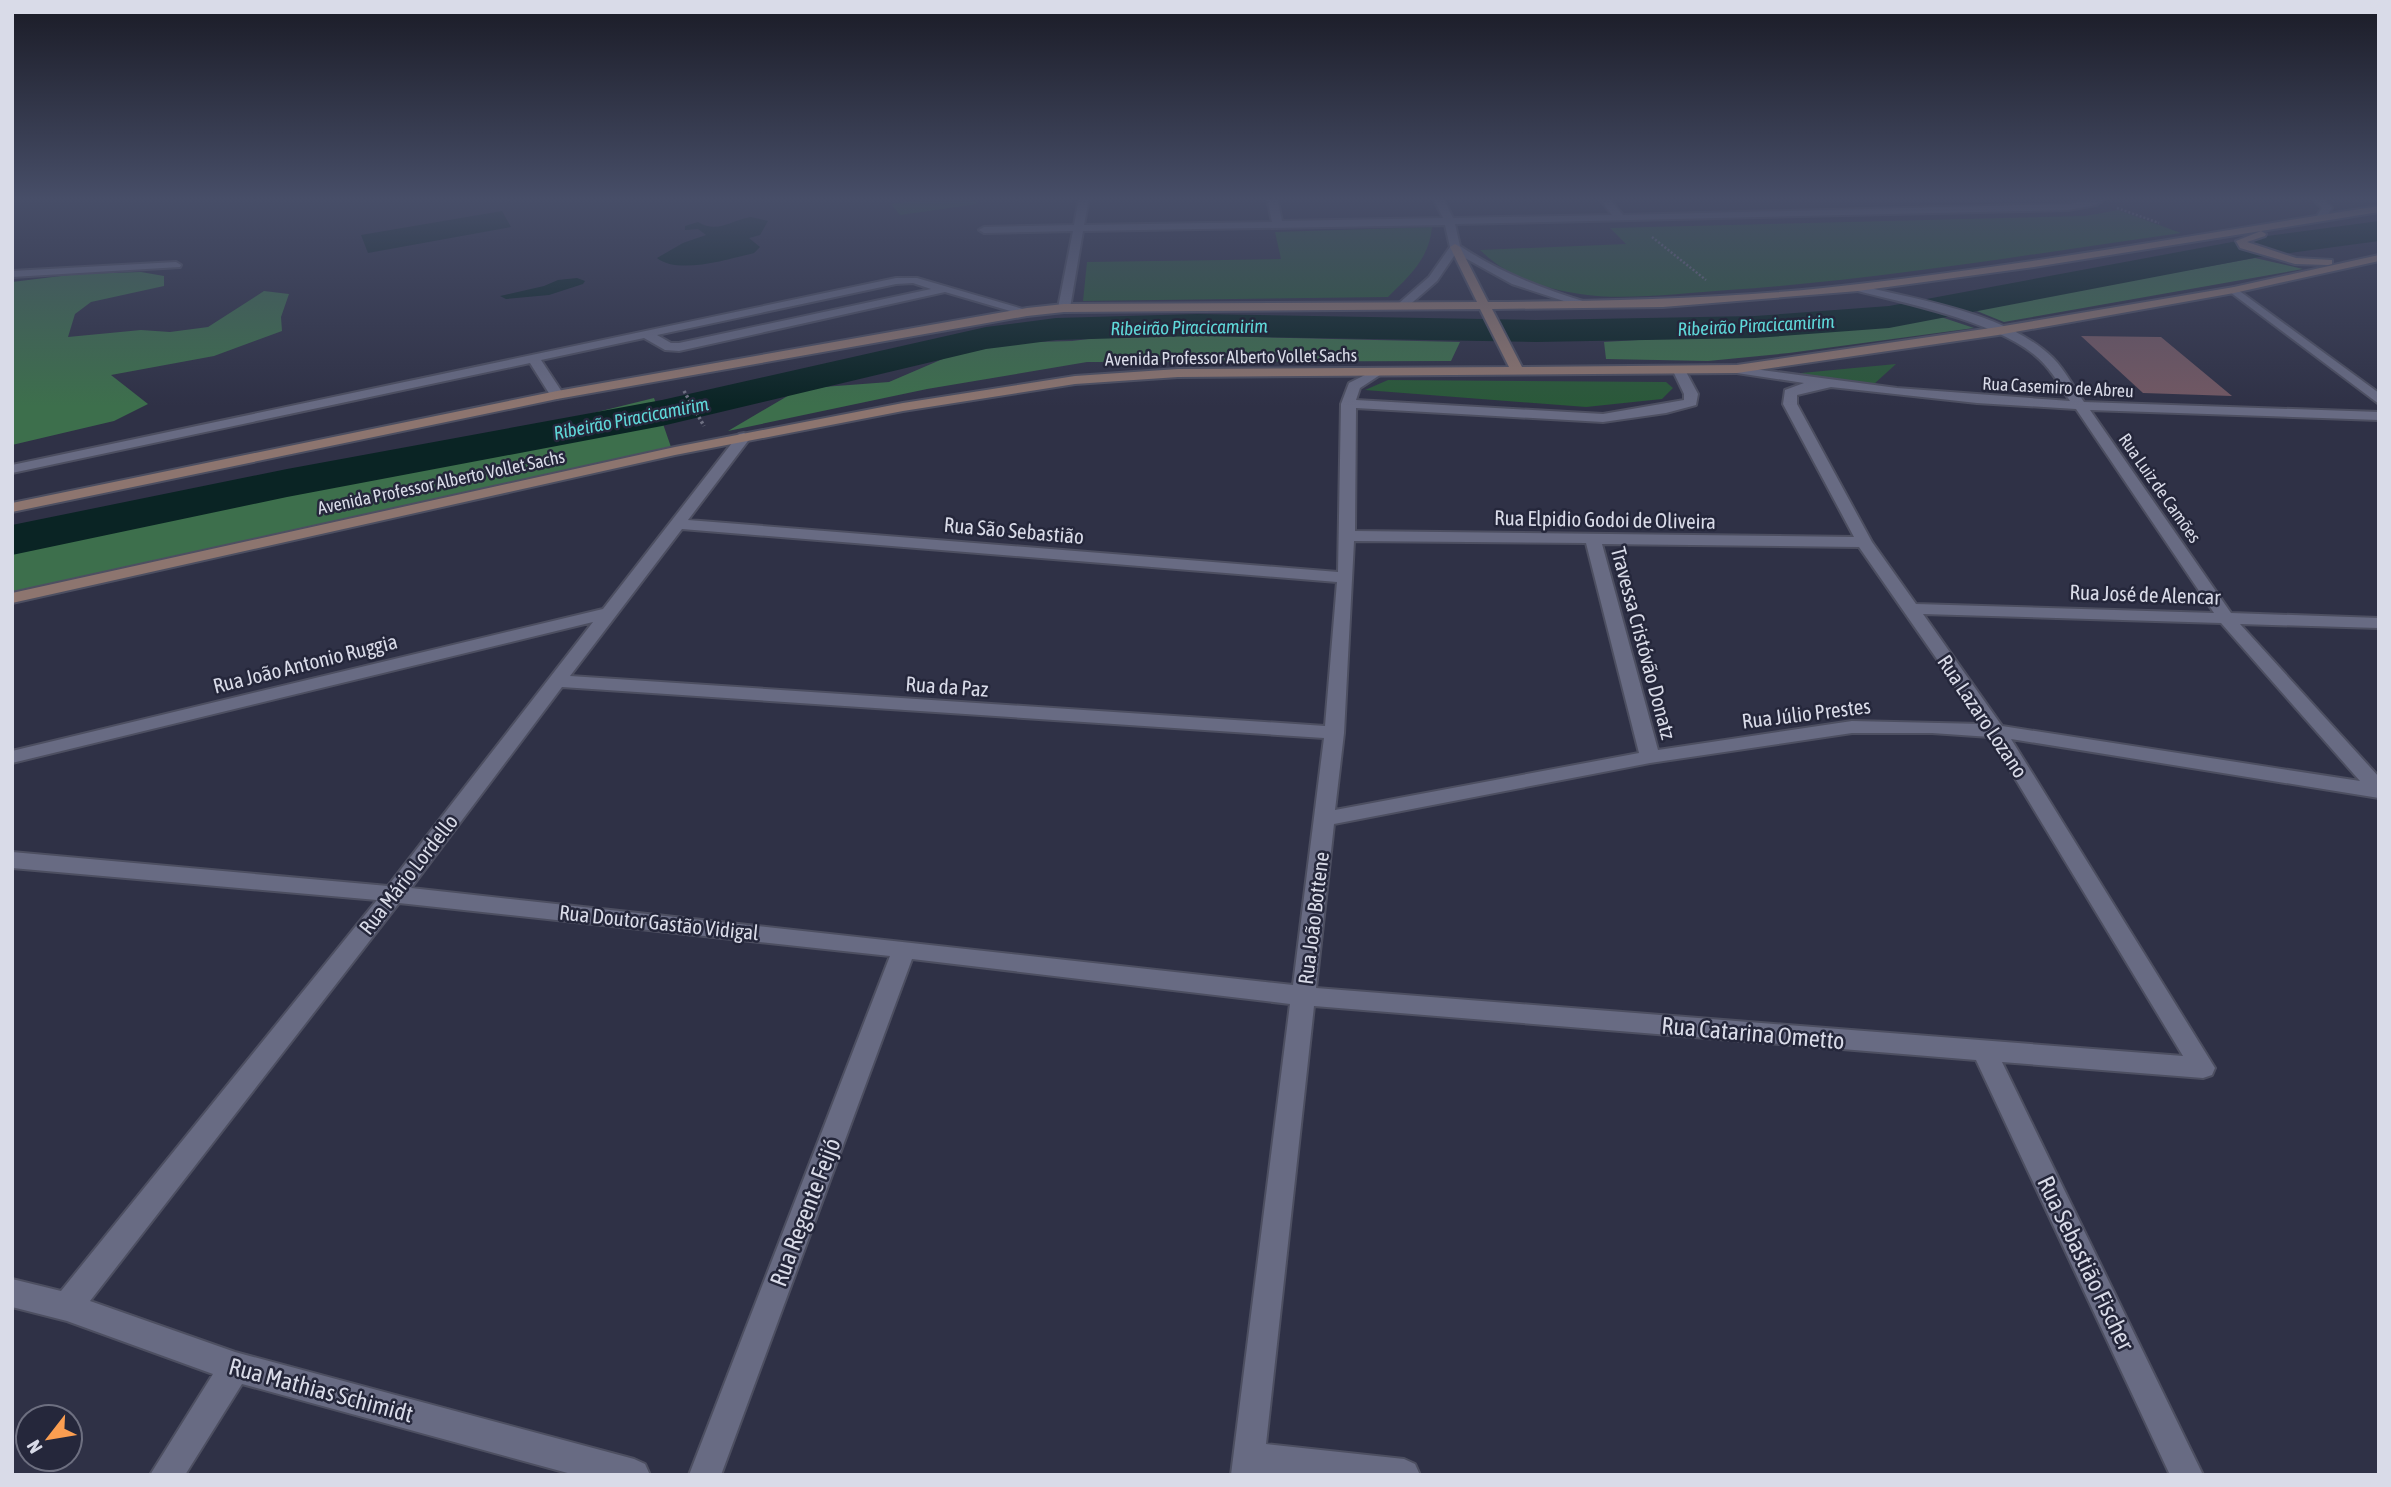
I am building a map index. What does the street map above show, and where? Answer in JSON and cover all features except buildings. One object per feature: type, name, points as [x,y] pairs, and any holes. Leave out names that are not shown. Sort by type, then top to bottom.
[{"type":"main road","points":[[1466,267],[1518,372]]},
{"type":"main road","points":[[12,508],[557,395],[1027,312],[1064,308],[1663,304],[1858,288],[1996,267]]},
{"type":"main road","name":"Avenida Professor Alberto Vollet Sachs","points":[[12,598],[744,437],[916,405],[1075,380],[1178,373],[1737,369],[1998,331],[2234,290],[2330,267]]},
{"type":"street","points":[[12,274],[132,267]]},
{"type":"street","points":[[1064,308],[1072,267]]},
{"type":"street","points":[[1402,306],[1433,279],[1441,267]]},
{"type":"street","points":[[1483,267],[1508,280],[1582,304]]},
{"type":"street","points":[[12,469],[896,281],[913,281],[1027,312]]},
{"type":"street","name":"Rua Luiz de Camões","points":[[1858,288],[1964,317],[2039,352],[2049,361],[2227,620],[2379,790]]},
{"type":"street","points":[[647,335],[669,347],[679,347],[942,290]]},
{"type":"street","points":[[2234,290],[2379,400]]},
{"type":"street","points":[[534,359],[557,395]]},
{"type":"street","name":"Rua Casemiro de Abreu","points":[[1737,369],[1826,385],[1991,402],[2379,416]]},
{"type":"street","points":[[1377,373],[1354,386],[1348,404],[1603,418],[1667,409],[1691,402],[1691,394],[1679,371]]},
{"type":"street","name":"Rua Lazaro Lozano","points":[[1826,385],[1798,388],[1790,393],[1790,404],[1864,542],[1996,732],[2203,1068]]},
{"type":"street","name":"Rua João Bottene","points":[[1248,1466],[1335,733],[1346,578],[1348,404]]},
{"type":"street","name":"Rua Mário Lordello","points":[[67,1307],[394,894],[744,437]]},
{"type":"street","name":"Rua São Sebastião","points":[[678,524],[1346,578]]},
{"type":"street","name":"Rua Elpidio Godoi de Oliveira","points":[[1346,536],[1864,542]]},
{"type":"street","name":"Travessa Cristóvão Donatz","points":[[1594,540],[1650,757]]},
{"type":"street","name":"Rua José de Alencar","points":[[1910,609],[2379,623]]},
{"type":"street","name":"Rua João Antonio Ruggia","points":[[12,757],[609,613]]},
{"type":"street","name":"Rua da Paz","points":[[558,681],[1335,733]]},
{"type":"street","name":"Rua Júlio Prestes","points":[[1325,819],[1650,757],[1852,726],[1932,727],[1996,732],[2379,790]]},
{"type":"street","name":"Rua Doutor Gastão Vidigal","points":[[12,860],[394,894],[904,949],[1304,996]]},
{"type":"street","name":"Rua Regente Feijó","points":[[705,1475],[904,949]]},
{"type":"street","name":"Rua Catarina Ometto","points":[[1304,996],[2203,1068]]},
{"type":"street","name":"Rua Sebastião Fischer","points":[[1984,1051],[2187,1475]]},
{"type":"street","name":"Rua Mathias Schimidt","points":[[12,1293],[67,1307],[235,1367],[634,1475]]},
{"type":"street","points":[[166,1475],[235,1367]]},
{"type":"street","points":[[1248,1466],[1404,1475]]},
{"type":"path","points":[[1693,267],[1712,285]]},
{"type":"path","points":[[684,392],[705,426]]},
{"type":"green space","points":[[1086,267],[1416,267],[1388,297],[1083,301]]},
{"type":"green space","points":[[1502,267],[1944,267],[1785,286],[1634,297],[1597,296],[1552,289]]},
{"type":"green space","points":[[2203,267],[2303,269],[2004,322],[1972,309]]},
{"type":"green space","points":[[141,272],[164,276],[164,286],[91,302],[75,314],[68,337],[141,330],[170,332],[208,327],[264,291],[289,294],[281,317],[282,331],[214,356],[111,375],[148,404],[114,421],[12,445],[12,282],[77,274]]},
{"type":"green space","points":[[1935,315],[1974,328],[1708,361],[1606,359],[1604,342],[1880,326]]},
{"type":"green space","points":[[1129,334],[1460,342],[1451,361],[1087,362],[927,389],[728,431],[791,394],[823,387],[889,382],[945,358],[999,343],[1072,341]]},
{"type":"green space","points":[[1896,364],[1874,384],[1791,374]]},
{"type":"green space","points":[[1388,380],[1666,382],[1673,388],[1662,399],[1586,407],[1365,390]]},
{"type":"green space","points":[[654,398],[671,447],[12,594],[12,546],[278,490],[410,450],[589,414]]},
{"type":"shaded area","points":[[577,278],[585,281],[549,295],[506,299],[500,296],[558,280]]},
{"type":"waterway","name":"Ribeirão Piracicamirim","points":[[12,540],[287,483],[662,413],[986,338],[1056,329],[1197,325],[1536,331],[1755,327],[1889,317],[2151,267]]}]
